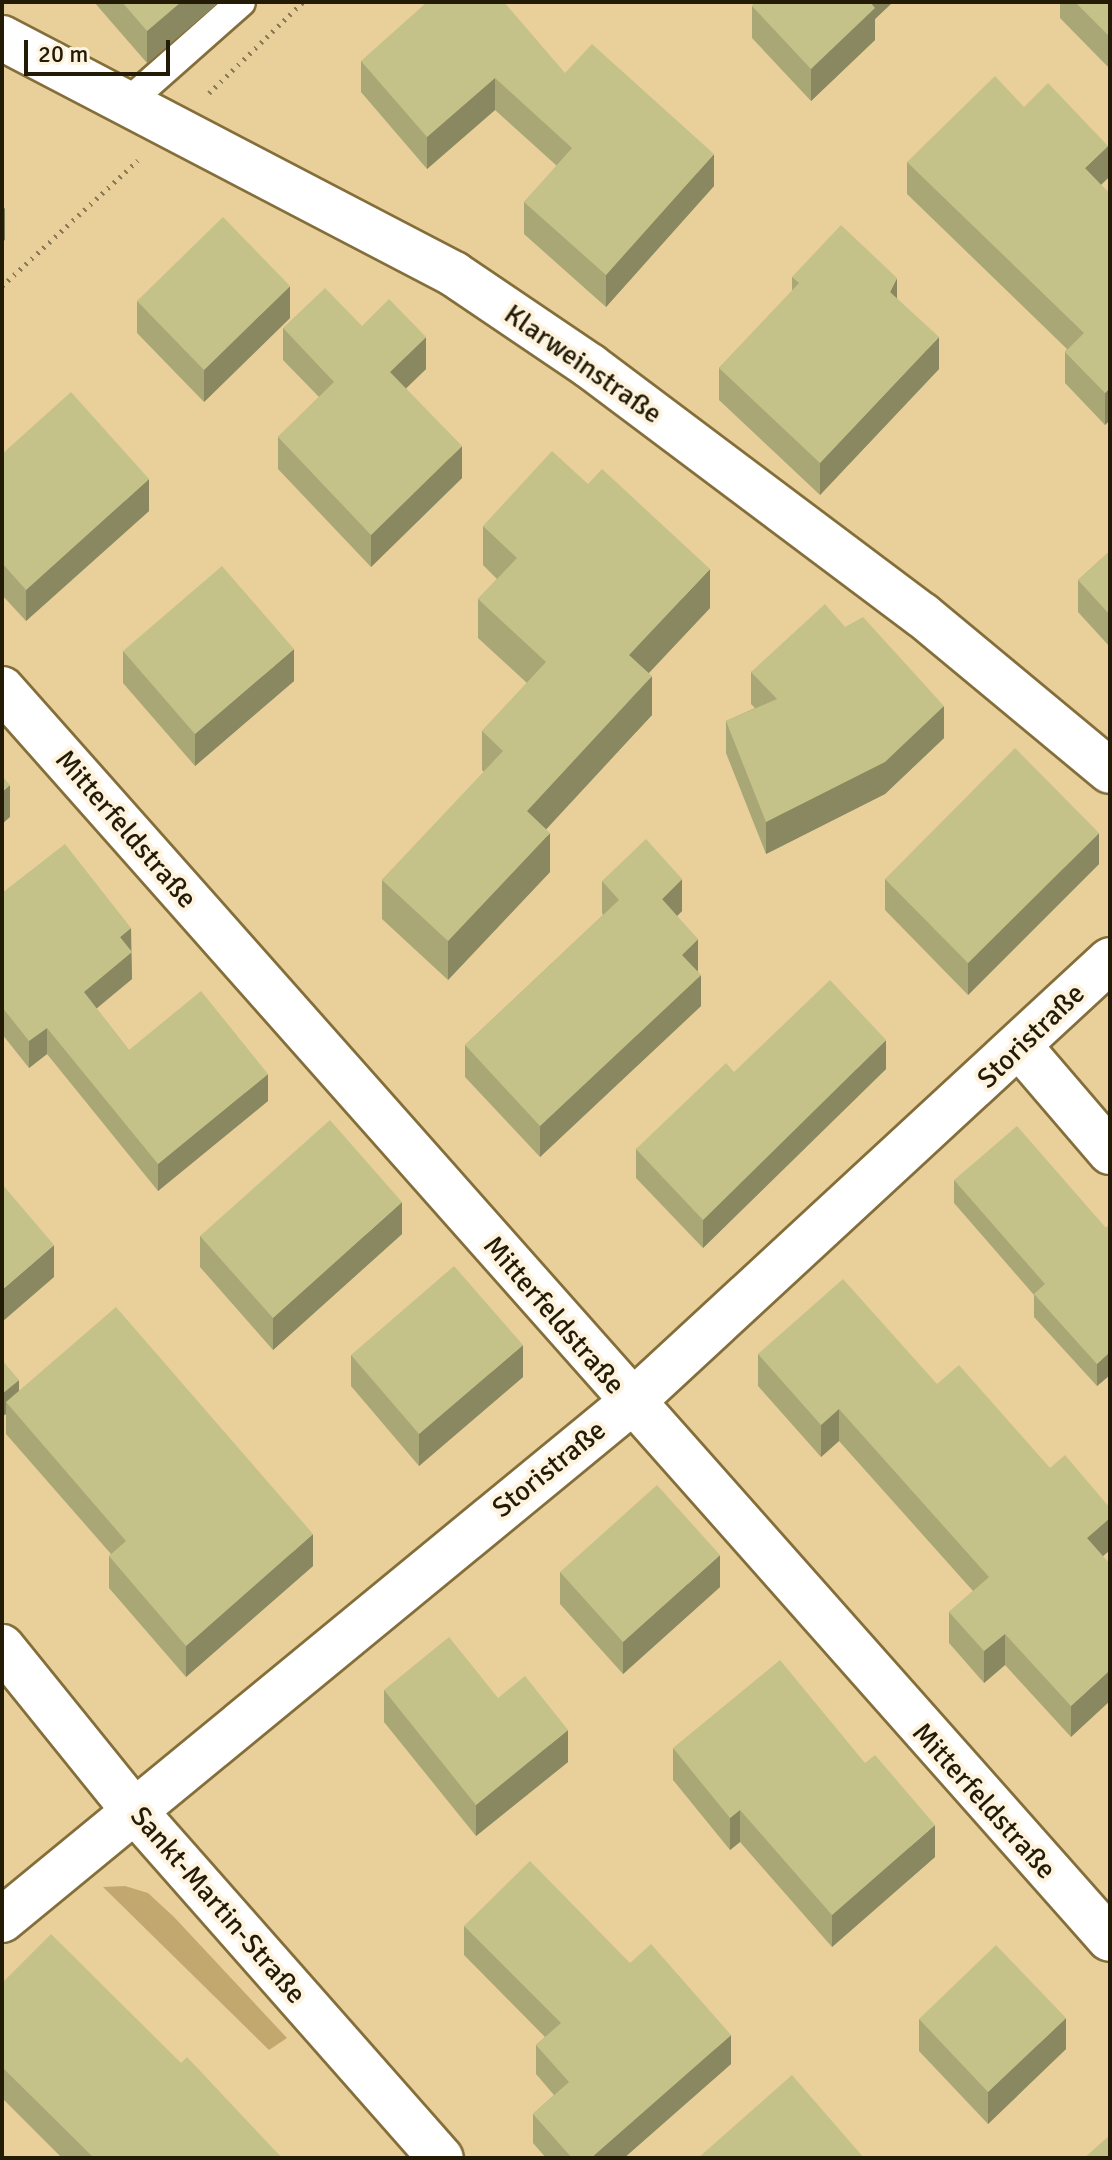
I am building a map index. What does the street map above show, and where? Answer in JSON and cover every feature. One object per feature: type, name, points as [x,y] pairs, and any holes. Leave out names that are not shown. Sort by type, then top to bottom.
[{"type":"street","name":"Klarweinstraße","points":[[2,38],[454,274],[590,366],[922,615],[1110,771]]},
{"type":"street","name":"Mitterfeldstraße","points":[[2,689],[631,1403],[1110,1939]]},
{"type":"street","name":"Storistraße","points":[[2,1920],[132,1808],[631,1403],[1021,1048],[1110,960]]},
{"type":"street","points":[[1021,1048],[1110,1152]]},
{"type":"street","name":"Sankt-Martin-Straße","points":[[2,1647],[132,1808],[441,2158]]},
{"type":"lane","points":[[127,103],[241,2]]},
{"type":"path","points":[[2,286],[303,2]]},
{"type":"shaded area","points":[[125,1886],[148,1893],[174,1917],[287,2038],[269,2050],[103,1887]]},
{"type":"building","points":[[122,2],[181,2],[147,31]]},
{"type":"building","points":[[427,2],[504,2],[565,73],[592,44],[714,154],[606,275],[524,202],[572,148],[495,78],[427,137],[361,61]]},
{"type":"building","points":[[756,2],[870,2],[875,8],[811,69],[752,6]]},
{"type":"building","points":[[1075,2],[1110,2],[1110,37]]},
{"type":"building","points":[[995,76],[1024,107],[1048,83],[1108,146],[1085,168],[1110,194],[1110,388],[1105,393],[1065,352],[1084,333],[907,162]]},
{"type":"building","points":[[223,217],[290,286],[204,370],[137,301]]},
{"type":"building","points":[[841,225],[897,278],[890,292],[939,337],[820,463],[719,368],[799,283],[792,277]]},
{"type":"building","points":[[325,288],[362,326],[389,299],[426,337],[390,372],[462,446],[371,535],[278,437],[334,382],[283,328]]},
{"type":"building","points":[[71,392],[149,479],[26,590],[2,563],[2,454]]},
{"type":"building","points":[[552,451],[588,484],[602,469],[710,569],[629,655],[652,676],[527,811],[550,833],[448,941],[382,880],[503,751],[482,731],[546,662],[478,599],[517,558],[483,526]]},
{"type":"building","points":[[1110,551],[1110,615],[1078,580]]},
{"type":"building","points":[[222,566],[294,649],[195,734],[123,651]]},
{"type":"building","points":[[825,604],[845,627],[863,617],[944,706],[885,762],[766,822],[726,721],[777,699],[751,672]]},
{"type":"building","points":[[1015,748],[1099,833],[968,963],[885,879]]},
{"type":"building","points":[[2,776],[10,785],[2,792]]},
{"type":"building","points":[[646,839],[682,879],[662,899],[698,939],[682,955],[701,975],[540,1126],[465,1045],[619,900],[602,881]]},
{"type":"building","points":[[65,844],[131,928],[120,937],[132,952],[84,992],[129,1050],[201,991],[268,1074],[158,1164],[47,1028],[29,1041],[2,1007],[2,893]]},
{"type":"building","points":[[830,980],[886,1040],[703,1220],[636,1149],[726,1063],[734,1072]]},
{"type":"building","points":[[330,1120],[402,1202],[273,1318],[200,1236]]},
{"type":"building","points":[[1017,1126],[1106,1228],[1110,1224],[1110,1352],[1097,1364],[1034,1294],[1045,1284],[954,1180]]},
{"type":"building","points":[[2,1184],[54,1245],[2,1290]]},
{"type":"building","points":[[454,1266],[523,1345],[419,1434],[351,1355]]},
{"type":"building","points":[[843,1279],[937,1384],[959,1365],[1050,1468],[1065,1455],[1110,1508],[1110,1518],[1087,1538],[1110,1564],[1110,1670],[1071,1706],[1005,1634],[984,1651],[949,1612],[989,1577],[839,1409],[821,1425],[758,1354]]},
{"type":"building","points":[[116,1307],[313,1534],[186,1646],[109,1556],[126,1541],[6,1402]]},
{"type":"building","points":[[2,1360],[19,1380],[2,1394]]},
{"type":"building","points":[[657,1485],[720,1555],[623,1642],[560,1572]]},
{"type":"building","points":[[449,1637],[498,1698],[525,1676],[568,1730],[476,1805],[384,1690]]},
{"type":"building","points":[[780,1660],[865,1763],[875,1755],[935,1825],[832,1915],[740,1810],[730,1818],[673,1748]]},
{"type":"building","points":[[530,1861],[630,1963],[651,1944],[731,2035],[591,2158],[572,2158],[533,2114],[569,2082],[536,2045],[561,2023],[464,1926]]},
{"type":"building","points":[[51,1934],[181,2063],[187,2057],[282,2158],[94,2158],[2,2067],[2,1983]]},
{"type":"building","points":[[996,1945],[1066,2018],[988,2092],[919,2019]]},
{"type":"building","points":[[792,2075],[864,2158],[698,2158]]},
{"type":"building","points":[[1110,2135],[1110,2158],[1084,2158]]}]
